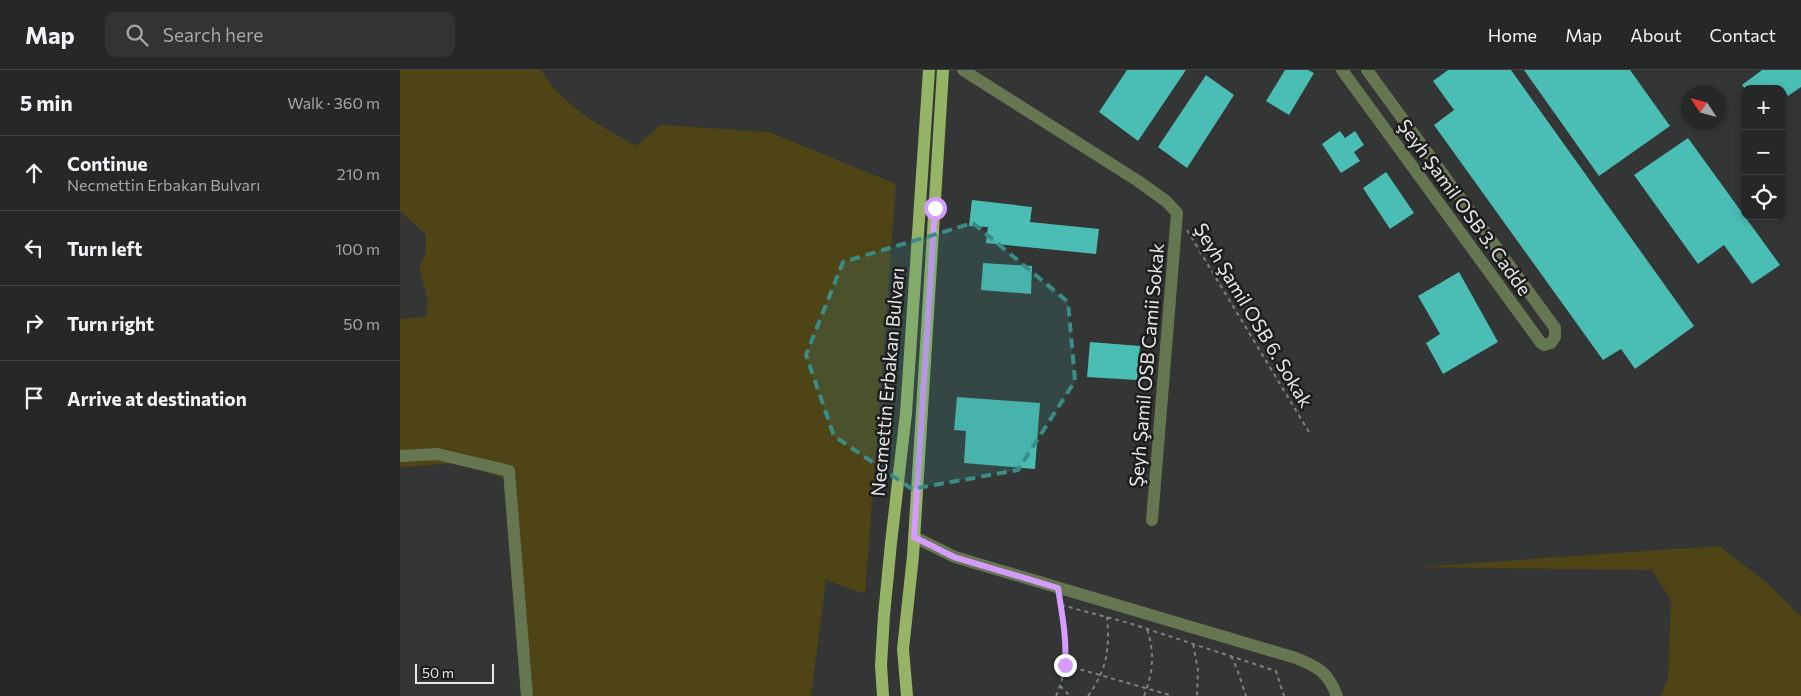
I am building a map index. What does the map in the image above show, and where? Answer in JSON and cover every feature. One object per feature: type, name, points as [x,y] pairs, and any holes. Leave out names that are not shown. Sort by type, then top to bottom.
[{"type":"main road","name":"Necmettin Erbakan Bulvarı","points":[[883,696],[881,666],[884,615],[890,544],[906,413],[930,70]]},
{"type":"main road","name":"Necmettin Erbakan Bulvarı","points":[[907,696],[903,649],[914,537],[944,70]]},
{"type":"street","name":"Şeyh Şamil OSB Camii Sokak","points":[[963,70],[1138,181],[1166,201],[1177,213],[1152,520]]},
{"type":"street","name":"Şeyh Şamil OSB 3. Cadde","points":[[1342,70],[1541,343],[1548,344],[1553,340],[1556,333],[1555,328],[1367,70]]},
{"type":"street","points":[[400,456],[437,454],[509,470],[527,696]]},
{"type":"street","points":[[914,537],[954,557],[1296,658],[1319,667],[1333,685],[1337,696]]},
{"type":"path","name":"Şeyh Şamil OSB 6. Sokak","points":[[1187,230],[1309,432]]},
{"type":"path","points":[[1056,696],[1065,665],[1066,648],[1058,588]]},
{"type":"path","points":[[1061,605],[1147,629],[1276,671],[1284,696]]},
{"type":"path","points":[[1088,696],[1105,664],[1108,646],[1107,617]]},
{"type":"path","points":[[1144,696],[1150,680],[1152,667],[1152,654],[1147,629]]},
{"type":"path","points":[[1192,643],[1198,670],[1197,696]]},
{"type":"path","points":[[1230,655],[1246,696]]},
{"type":"path","points":[[1065,665],[1173,696]]},
{"type":"path","points":[[1060,686],[1070,696]]},
{"type":"highlighted area","points":[[973,223],[1068,302],[1075,381],[1018,470],[912,489],[834,436],[806,355],[843,262]]},
{"type":"shaded area","points":[[400,70],[541,70],[550,83],[571,105],[596,123],[636,146],[661,125],[769,132],[896,184],[865,594],[826,580],[811,696],[521,696],[506,479],[458,463],[400,467],[400,319],[426,317],[428,300],[419,268],[426,252],[426,235],[400,211]]},
{"type":"shaded area","points":[[1719,546],[1767,583],[1801,616],[1801,696],[1661,696],[1668,678],[1671,600],[1652,570],[1418,567]]},
{"type":"building","points":[[1127,70],[1186,70],[1138,141],[1099,112]]},
{"type":"building","points":[[1285,70],[1308,70],[1314,73],[1289,115],[1266,101]]},
{"type":"building","points":[[1448,70],[1511,70],[1694,326],[1635,369],[1621,349],[1603,360],[1434,125],[1454,110],[1433,81]]},
{"type":"building","points":[[1524,70],[1630,70],[1670,126],[1599,176]]},
{"type":"building","points":[[1762,70],[1801,70],[1801,87],[1788,96],[1786,85],[1742,85]]},
{"type":"building","points":[[1206,75],[1234,95],[1187,168],[1158,147]]},
{"type":"building","points":[[1340,131],[1345,138],[1355,131],[1364,145],[1354,152],[1360,161],[1341,173],[1322,144]]},
{"type":"building","points":[[1688,138],[1741,211],[1741,220],[1747,220],[1780,265],[1752,284],[1724,245],[1698,264],[1634,175]]},
{"type":"building","points":[[1386,172],[1414,213],[1390,229],[1363,188]]},
{"type":"building","points":[[972,200],[1032,207],[1030,222],[1099,229],[1096,254],[986,243],[988,227],[969,226]]},
{"type":"building","points":[[983,263],[1032,266],[1031,294],[981,290]]},
{"type":"building","points":[[1459,272],[1498,342],[1443,374],[1426,343],[1440,334],[1418,296]]},
{"type":"building","points":[[1090,342],[1140,346],[1137,380],[1087,377]]},
{"type":"building","points":[[957,397],[1040,403],[1035,469],[964,463],[966,431],[954,430]]},
{"type":"route","points":[[935,208],[914,537],[954,557],[1058,588],[1066,648],[1065,665]]}]
